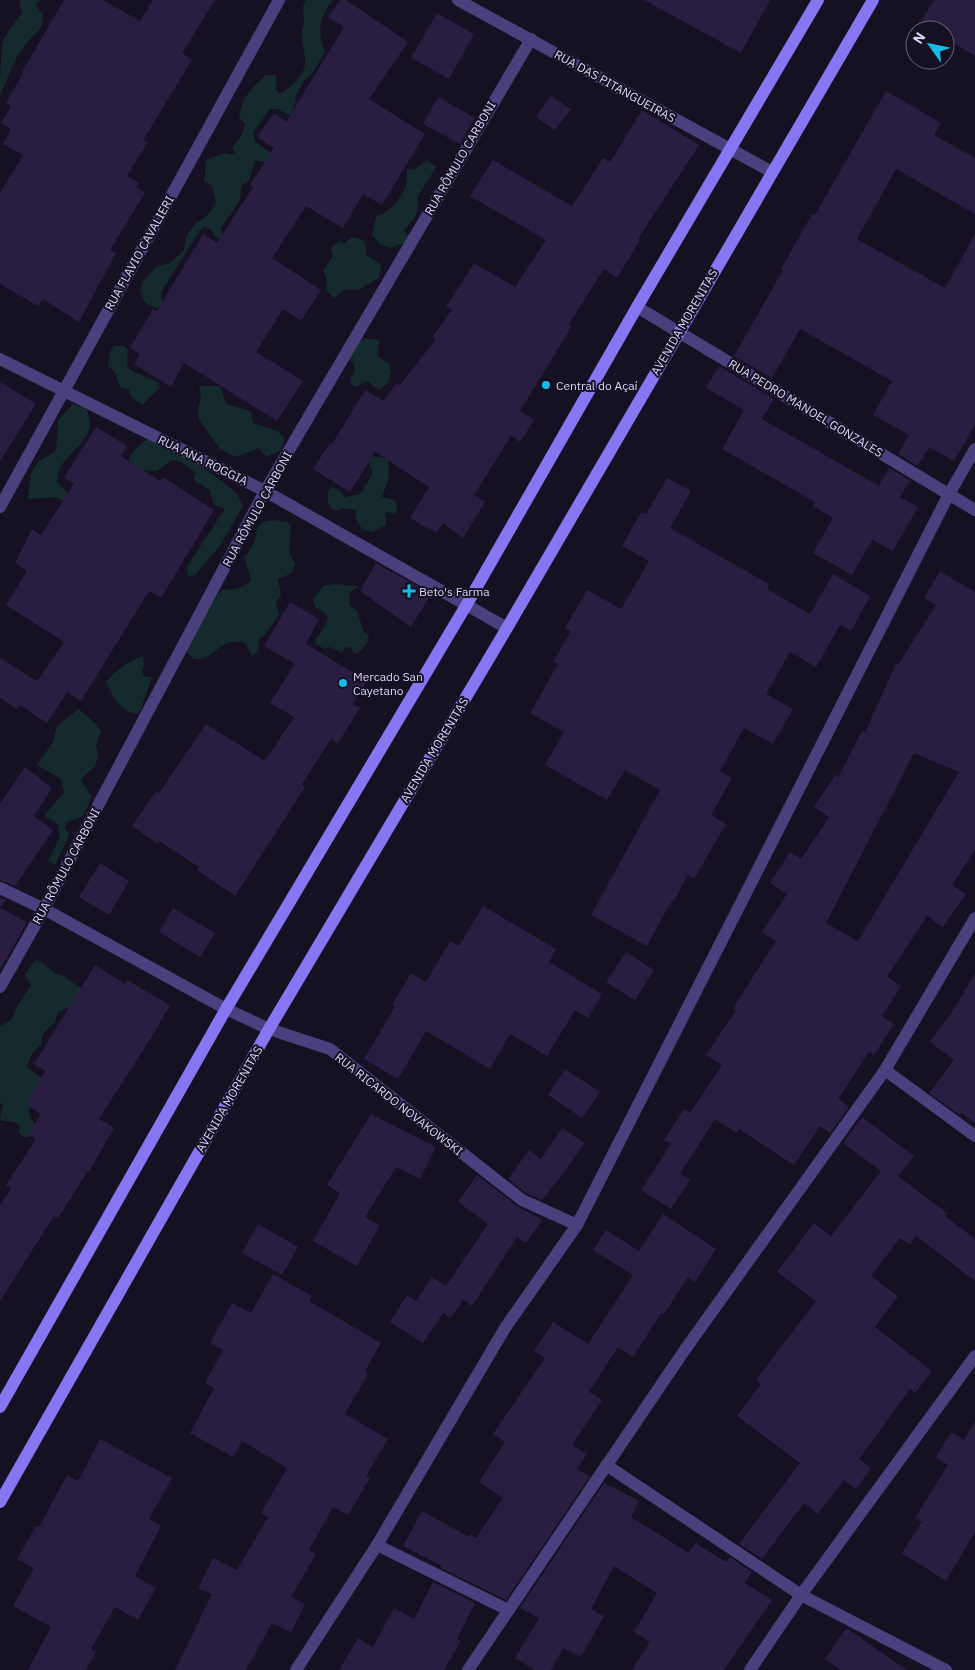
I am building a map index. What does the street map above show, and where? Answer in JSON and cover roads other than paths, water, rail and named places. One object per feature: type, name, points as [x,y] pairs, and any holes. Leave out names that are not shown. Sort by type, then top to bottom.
[{"type":"main road","points":[[0,1407],[226,1008],[467,604],[637,307],[818,0]]},
{"type":"main road","name":"AVENIDA MORENITAS","points":[[0,1502],[268,1029],[507,628],[873,0]]},
{"type":"street","name":"RUA FLAVIO CAVALIERI","points":[[0,507],[279,0]]},
{"type":"street","name":"RUA DAS PITANGUEIRAS","points":[[458,0],[772,172]]},
{"type":"street","name":"RUA RÔMULO CARBONI","points":[[0,987],[44,909],[265,491],[530,39]]},
{"type":"street","name":"RUA PEDRO MANOEL GONZALES","points":[[637,307],[975,510]]},
{"type":"street","name":"RUA ANA ROGGIA","points":[[0,359],[265,491],[507,628]]},
{"type":"street","points":[[296,1670],[377,1546],[505,1328],[576,1225],[949,494],[975,449]]},
{"type":"street","name":"RUA RICARDO NOVAKOWSKI","points":[[0,888],[44,909],[268,1029],[330,1050],[522,1200],[576,1225]]},
{"type":"street","points":[[468,1670],[684,1351],[885,1070],[975,918]]},
{"type":"street","points":[[885,1070],[975,1136]]},
{"type":"street","points":[[750,1670],[801,1595],[975,1356]]},
{"type":"street","points":[[606,1465],[801,1595],[946,1670]]},
{"type":"street","points":[[377,1546],[508,1610]]},
{"type":"place","name":"Central do Açaí","points":[[546,385]]},
{"type":"place","name":"Beto's Farma","points":[[409,591]]},
{"type":"place","name":"Mercado San Cayetano","points":[[343,683]]}]
